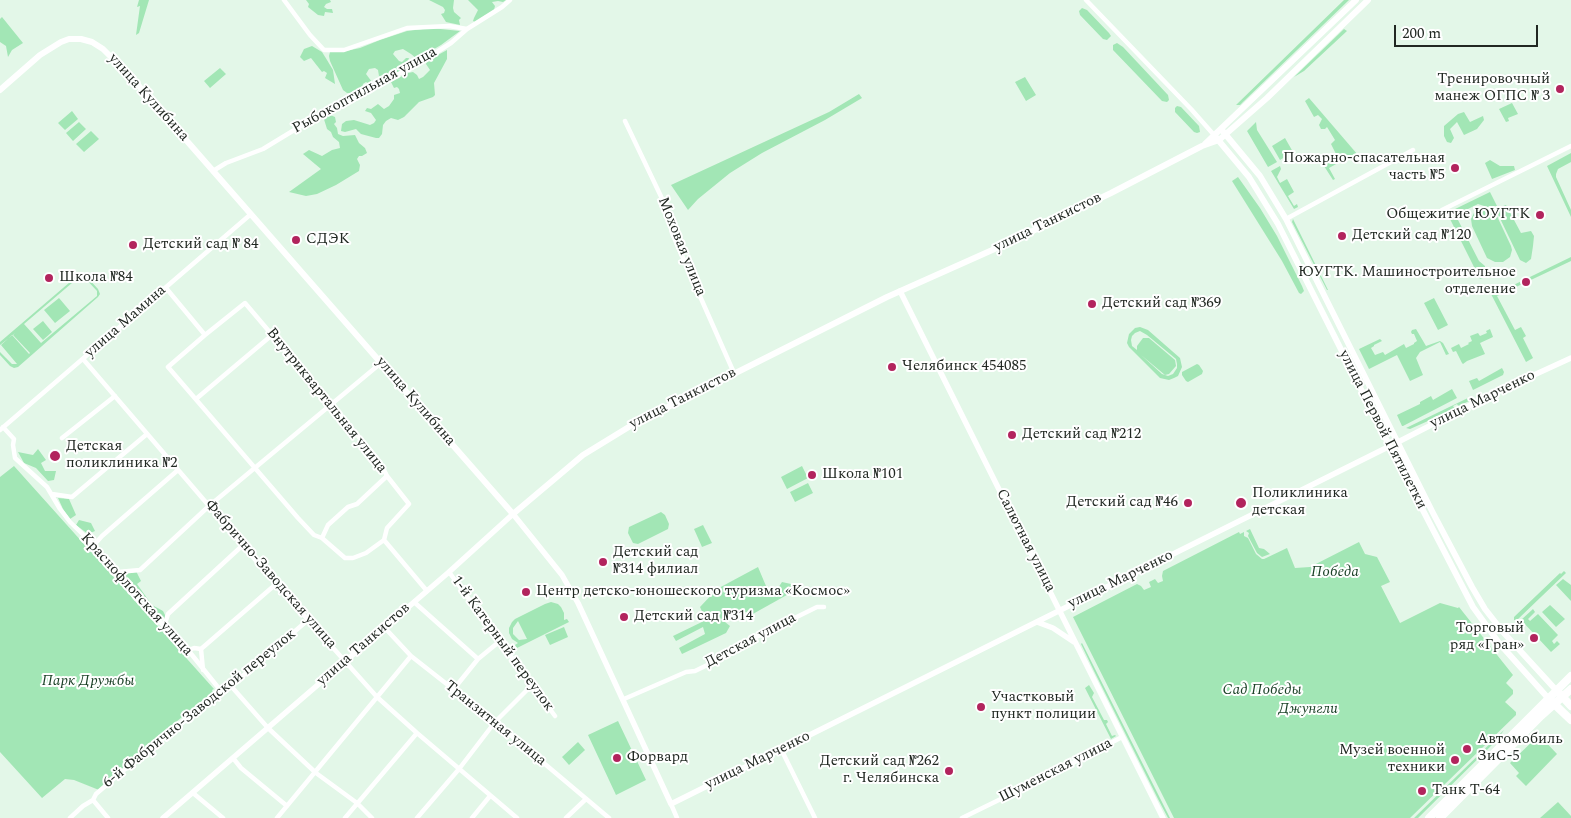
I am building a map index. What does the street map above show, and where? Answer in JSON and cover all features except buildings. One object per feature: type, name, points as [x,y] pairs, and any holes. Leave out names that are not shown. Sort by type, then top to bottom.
[{"type":"main road","name":"улица Танкистов","points":[[1217,137],[1221,129],[1356,0]]},
{"type":"main road","name":"улица Танкистов","points":[[513,514],[583,454],[632,424],[900,291],[1008,243],[1226,134],[1368,0]]},
{"type":"main road","name":"улица Кулибина","points":[[0,90],[40,55],[68,39],[81,39],[92,42],[103,49],[116,60],[513,514]]},
{"type":"main road","name":"улица Первой Пятилетки","points":[[1221,129],[1260,176],[1286,219],[1433,513],[1485,609],[1519,650],[1571,706]]},
{"type":"main road","name":"улица Первой Пятилетки","points":[[1217,137],[1249,178],[1278,224],[1473,607],[1499,643],[1548,698],[1571,720]]},
{"type":"main road","name":"улица Марченко","points":[[1390,446],[1398,442]]},
{"type":"main road","points":[[1429,818],[1571,676]]},
{"type":"main road","points":[[1440,818],[1571,689]]},
{"type":"street","points":[[284,0],[310,35],[324,50],[344,50],[407,28],[449,26],[467,29]]},
{"type":"street","name":"Рыбокоптильная улица","points":[[213,171],[226,163],[263,149],[342,101],[413,67],[451,43],[467,29],[510,0]]},
{"type":"street","name":"улица Первой Пятилетки","points":[[1086,0],[1217,137]]},
{"type":"street","name":"Моховая улица","points":[[625,121],[667,209],[672,233],[734,373]]},
{"type":"street","points":[[1209,128],[1221,129]]},
{"type":"street","points":[[1442,210],[1571,146]]},
{"type":"street","points":[[1286,219],[1413,150]]},
{"type":"street","name":"улица Мамина","points":[[2,429],[251,214]]},
{"type":"street","points":[[166,288],[205,335]]},
{"type":"street","name":"Салютная улица","points":[[900,291],[1163,818]]},
{"type":"street","name":"Внутриквартальная улица","points":[[245,303],[272,335],[380,462],[387,476],[409,504],[387,528],[384,540],[366,553],[353,558],[345,558],[322,538],[314,535],[168,367],[245,303]]},
{"type":"street","points":[[196,399],[272,335]]},
{"type":"street","name":"улица Марченко","points":[[1398,442],[1486,397],[1571,358]]},
{"type":"street","name":"Фабрично-Заводская улица","points":[[83,359],[276,584],[377,697],[517,818]]},
{"type":"street","points":[[118,572],[140,570],[209,506],[380,363]]},
{"type":"street","points":[[62,438],[115,396]]},
{"type":"street","name":"Краснофлотская улица","points":[[2,429],[14,439],[15,458],[39,478],[70,522],[94,545],[110,567],[118,572],[125,585],[139,602],[188,650],[221,691]]},
{"type":"street","points":[[52,494],[72,497],[147,434]]},
{"type":"street","name":"улица Марченко","points":[[671,804],[1390,446]]},
{"type":"street","points":[[94,545],[178,470]]},
{"type":"street","points":[[322,538],[328,525],[348,508],[357,504],[387,476]]},
{"type":"street","name":"улица Танкистов","points":[[163,818],[449,572],[513,514]]},
{"type":"street","name":"улица Кулибина","points":[[513,514],[562,575],[583,613],[678,818]]},
{"type":"street","points":[[384,540],[427,591]]},
{"type":"street","points":[[164,626],[168,614],[243,545]]},
{"type":"street","name":"1-й Катерный переулок","points":[[449,572],[554,716]]},
{"type":"street","points":[[188,650],[194,648],[201,649],[276,584]]},
{"type":"street","points":[[414,602],[478,659]]},
{"type":"street","name":"Детская улица","points":[[624,699],[686,672],[695,671],[734,652],[744,643],[818,607],[824,607]]},
{"type":"street","name":"6-й Фабрично-Заводской переулок","points":[[70,818],[93,800],[96,794],[128,766],[221,691],[232,686],[308,620]]},
{"type":"street","points":[[1037,622],[1053,628],[1076,644]]},
{"type":"street","name":"Транзитная улица","points":[[384,627],[412,656],[495,722],[609,818]]},
{"type":"street","points":[[453,690],[478,659],[500,641]]},
{"type":"street","points":[[201,649],[203,670]]},
{"type":"street","points":[[277,818],[412,656]]},
{"type":"street","points":[[417,818],[459,769],[495,722],[532,685]]},
{"type":"street","points":[[232,686],[268,728],[316,772],[372,818]]},
{"type":"street","points":[[344,818],[417,733]]},
{"type":"street","name":"Шуменская улица","points":[[962,818],[1122,737]]},
{"type":"street","points":[[781,749],[815,818]]},
{"type":"street","points":[[233,758],[241,768],[287,806]]},
{"type":"street","points":[[193,793],[223,818]]},
{"type":"street","points":[[472,818],[490,796]]},
{"type":"street","points":[[566,818],[586,799]]},
{"type":"street","points":[[93,800],[108,818]]},
{"type":"green space","points":[[139,0],[149,0],[139,33],[136,35],[140,6],[137,7]]},
{"type":"green space","points":[[306,0],[330,0],[331,2],[324,7],[332,9],[333,13],[325,12],[324,16],[318,15],[308,7],[309,4]]},
{"type":"green space","points":[[429,0],[454,0],[453,8],[454,12],[461,18],[459,20],[460,25],[446,22],[441,14],[445,10],[443,7]]},
{"type":"green space","points":[[468,0],[506,0],[503,2],[492,2],[495,6],[494,10],[475,22],[473,21],[478,10]]},
{"type":"green space","points":[[1344,0],[1349,0],[1240,105],[1236,105]]},
{"type":"green space","points":[[1082,8],[1087,10],[1109,33],[1111,36],[1107,40],[1103,39],[1080,15],[1079,11]]},
{"type":"green space","points":[[2,17],[23,43],[12,50],[8,57],[6,46],[0,42],[0,19]]},
{"type":"green space","points":[[431,28],[460,31],[417,59],[403,49],[395,51],[393,54],[399,61],[402,62],[409,58],[405,68],[396,74],[385,77],[379,76],[378,70],[375,68],[369,69],[366,74],[372,82],[371,85],[366,82],[363,84],[362,89],[353,93],[347,93],[343,90],[330,61],[330,52],[360,48],[407,31]]},
{"type":"green space","points":[[1344,29],[1347,31],[1304,71],[1294,77]]},
{"type":"green space","points":[[1117,43],[1168,95],[1169,100],[1167,102],[1162,101],[1113,50],[1113,45]]},
{"type":"green space","points":[[312,46],[322,52],[327,60],[333,70],[335,84],[325,78],[327,73],[322,72],[311,58],[304,61],[300,57],[304,49]]},
{"type":"green space","points":[[447,50],[447,59],[434,83],[435,95],[433,97],[419,102],[404,117],[398,120],[391,118],[386,121],[379,138],[361,134],[356,129],[345,132],[341,131],[342,124],[346,121],[354,120],[370,125],[374,123],[376,120],[371,113],[365,111],[367,108],[371,109],[378,104],[384,109],[389,106],[394,99],[394,95],[400,93],[399,89],[397,87],[394,88],[391,82],[413,72],[419,79],[423,77],[430,70],[426,64],[427,61]]},
{"type":"green space","points":[[220,68],[226,74],[210,88],[204,81]]},
{"type":"green space","points":[[1025,77],[1036,95],[1026,101],[1015,82]]},
{"type":"green space","points":[[859,94],[862,98],[762,153],[730,173],[698,199],[688,210],[671,185],[829,112]]},
{"type":"green space","points":[[1309,98],[1364,162],[1354,154],[1329,168],[1335,179],[1333,180],[1324,166],[1327,164],[1327,160],[1336,154],[1331,144],[1335,140],[1327,127],[1321,129],[1319,125],[1322,119],[1318,115],[1314,117],[1305,101]]},
{"type":"green space","points":[[1512,103],[1518,114],[1508,118],[1509,121],[1506,122],[1499,109]]},
{"type":"green space","points":[[1177,106],[1181,107],[1199,126],[1200,132],[1194,132],[1175,112]]},
{"type":"green space","points":[[72,111],[78,119],[65,130],[58,123]]},
{"type":"green space","points":[[1464,112],[1470,122],[1483,116],[1484,120],[1477,129],[1464,135],[1457,122],[1450,129],[1454,138],[1451,143],[1447,142],[1444,136],[1444,126],[1458,114]]},
{"type":"green space","points":[[328,114],[335,117],[336,122],[334,124],[338,134],[343,136],[355,135],[359,143],[365,148],[367,153],[359,156],[357,159],[360,165],[359,171],[317,194],[306,196],[289,192],[321,169],[303,154],[309,150],[322,156],[340,148],[339,142],[327,129],[323,116]]},
{"type":"green space","points":[[79,122],[86,129],[73,141],[66,133]]},
{"type":"green space","points":[[1256,122],[1257,130],[1277,162],[1268,167],[1247,131]]},
{"type":"green space","points":[[91,131],[99,139],[84,152],[76,144]]},
{"type":"green space","points":[[1285,138],[1293,152],[1280,160],[1272,146]]},
{"type":"green space","points":[[1571,153],[1571,162],[1558,169],[1556,177],[1571,210],[1571,217],[1547,166]]},
{"type":"green space","points":[[1490,160],[1500,166],[1514,166],[1515,170],[1492,179],[1485,163]]},
{"type":"green space","points":[[1280,166],[1281,169],[1277,177],[1280,183],[1287,179],[1294,192],[1288,196],[1294,206],[1297,204],[1298,207],[1294,209],[1271,171]]},
{"type":"green space","points":[[1238,177],[1277,236],[1302,286],[1304,291],[1301,294],[1232,181]]},
{"type":"green space","points":[[1490,192],[1498,208],[1506,205],[1521,233],[1531,231],[1534,236],[1533,246],[1531,259],[1526,263],[1520,260],[1496,210],[1478,204],[1468,209],[1457,218],[1479,261],[1485,266],[1485,277],[1480,279],[1448,215],[1453,210]]},
{"type":"green space","points":[[1484,208],[1496,214],[1511,246],[1510,257],[1503,262],[1495,262],[1487,258],[1472,226],[1471,219],[1474,213]]},
{"type":"green space","points":[[1293,219],[1328,290],[1292,222]]},
{"type":"green space","points":[[1571,257],[1571,261],[1497,296],[1515,330],[1521,327],[1526,336],[1523,338],[1533,358],[1526,362],[1491,294],[1497,293]]},
{"type":"green space","points":[[81,274],[86,276],[98,289],[100,294],[98,297],[18,367],[10,366],[0,355],[0,352],[12,364],[17,364],[1,345],[8,338],[0,345],[0,342],[77,276]],"holes":[[[83,276],[97,291],[97,296],[41,343],[24,324],[79,277]],[[15,333],[13,335],[29,354],[12,335]]]},
{"type":"green space","points":[[59,298],[70,311],[55,323],[44,310]]},
{"type":"green space","points":[[1434,298],[1448,325],[1438,330],[1424,303]]},
{"type":"green space","points":[[43,321],[52,332],[43,340],[33,329]]},
{"type":"green space","points":[[1140,327],[1148,330],[1180,358],[1182,367],[1178,376],[1169,380],[1160,378],[1129,347],[1127,343],[1129,334],[1135,328]],"holes":[[[1140,331],[1147,335],[1176,359],[1177,368],[1173,374],[1165,375],[1169,374],[1176,366],[1175,360],[1149,338],[1143,338],[1137,346],[1137,350],[1132,346],[1131,340],[1135,333]],[[1141,355],[1165,375],[1162,374]]]},
{"type":"green space","points":[[1416,329],[1426,346],[1440,341],[1449,354],[1446,355],[1440,342],[1420,352],[1416,358],[1423,375],[1410,381],[1397,355],[1369,369],[1359,349],[1380,339],[1382,341],[1371,348],[1375,355],[1383,352],[1385,355],[1404,344],[1406,348],[1417,341],[1411,332]]},
{"type":"green space","points":[[1490,329],[1493,337],[1480,343],[1485,354],[1463,364],[1456,351],[1453,352],[1451,348],[1459,344],[1461,348],[1472,341],[1470,336],[1478,333],[1480,336],[1487,333],[1486,331]]},
{"type":"green space","points":[[1197,364],[1203,371],[1202,374],[1188,382],[1186,381],[1182,372]]},
{"type":"green space","points":[[1502,368],[1503,375],[1473,390],[1469,381],[1477,378],[1479,381]]},
{"type":"green space","points":[[1452,389],[1457,398],[1402,426],[1397,415],[1420,404],[1420,402],[1431,396],[1433,400]]},
{"type":"green space","points":[[1470,397],[1469,401],[1459,407],[1457,404],[1453,406],[1455,409],[1410,429],[1406,428]]},
{"type":"green space","points":[[38,449],[46,460],[41,463],[45,471],[56,471],[54,480],[48,481],[36,468],[24,463],[18,452],[33,455]]},
{"type":"green space","name":"Парк Дружбы","points":[[14,466],[214,689],[212,690],[213,692],[171,726],[99,790],[74,780],[65,779],[42,798],[0,752],[0,477]]},
{"type":"green space","points":[[802,466],[808,478],[787,489],[781,477]]},
{"type":"green space","points":[[808,483],[813,493],[795,502],[790,492]]},
{"type":"green space","points":[[58,498],[69,499],[76,515],[70,519]]},
{"type":"green space","points":[[661,512],[665,515],[669,524],[668,529],[638,544],[633,543],[628,533],[629,527]]},
{"type":"green space","points":[[79,520],[91,523],[95,531],[88,534],[76,525]]},
{"type":"green space","points":[[703,525],[712,543],[702,547],[694,529]]},
{"type":"green space","points":[[1250,529],[1259,548],[1264,549],[1270,554],[1262,557],[1257,553],[1248,536],[1249,533],[1246,531]]},
{"type":"green space","name":"Сад Победы","points":[[1239,532],[1240,534],[1244,532],[1244,536],[1248,538],[1256,554],[1262,559],[1287,548],[1295,568],[1310,567],[1359,542],[1365,554],[1377,557],[1390,582],[1381,586],[1400,623],[1440,603],[1459,607],[1513,675],[1506,683],[1513,690],[1513,694],[1505,702],[1516,712],[1516,715],[1410,818],[1174,818],[1073,617],[1137,584],[1144,590],[1151,587],[1149,582],[1155,579],[1158,583],[1163,581],[1163,571]]},
{"type":"green space","points":[[758,567],[766,586],[774,594],[782,582],[791,584],[794,591],[751,615],[746,612],[725,614],[725,622],[730,626],[726,633],[682,654],[679,648],[705,634],[703,627],[676,641],[673,636],[706,620],[700,607],[717,589]]},
{"type":"green space","points":[[136,571],[141,581],[137,584],[152,605],[163,611],[165,619],[153,615],[133,593],[131,586],[133,582],[126,582],[125,573]]},
{"type":"green space","points":[[1564,571],[1566,573],[1517,620],[1514,620],[1514,617]]},
{"type":"green space","points":[[1563,579],[1571,585],[1571,601],[1556,585]]},
{"type":"green space","points":[[551,602],[558,604],[564,613],[564,620],[567,619],[569,622],[517,648],[515,645],[518,643],[512,639],[509,633],[512,622]],"holes":[[[518,621],[527,639],[519,640],[513,634],[513,628]]]},
{"type":"green space","points":[[1550,605],[1565,619],[1556,627],[1542,612]]},
{"type":"green space","points":[[1533,609],[1535,612],[1528,619],[1530,621],[1538,614],[1558,635],[1552,641],[1554,644],[1557,641],[1560,644],[1551,652],[1521,620]]},
{"type":"green space","points":[[564,627],[568,637],[550,645],[545,635]]},
{"type":"green space","points":[[1082,643],[1170,818],[1168,818],[1158,799]]},
{"type":"green space","points":[[1089,685],[1094,693],[1092,697],[1104,720],[1107,720],[1106,724],[1112,736],[1116,736],[1111,739],[1085,688]]},
{"type":"green space","name":"Форвард","points":[[618,721],[646,780],[616,795],[588,735]]},
{"type":"green space","points":[[1504,730],[1497,740],[1418,818],[1414,818]]},
{"type":"green space","points":[[1539,735],[1557,754],[1526,786],[1516,776],[1519,773],[1510,763]]},
{"type":"green space","points":[[578,742],[585,750],[569,765],[562,757]]},
{"type":"green space","points":[[1558,802],[1571,818],[1540,818]]},
{"type":"place","name":"Тренировочный манеж ОГПС № 3","points":[[1560,89]]},
{"type":"place","name":"Пожарно-спасательная часть №5","points":[[1455,168]]},
{"type":"place","name":"Общежитие ЮУГТК","points":[[1540,215]]},
{"type":"place","name":"Детский сад №120","points":[[1342,236]]},
{"type":"place","name":"СДЭК","points":[[296,240]]},
{"type":"place","name":"Детский сад № 84","points":[[133,245]]},
{"type":"place","name":"Школа №84","points":[[49,278]]},
{"type":"place","name":"ЮУГТК. Машиностроительное отделение","points":[[1526,282]]},
{"type":"place","name":"Детский сад №369","points":[[1092,304]]},
{"type":"place","name":"Челябинск 454085","points":[[892,367]]},
{"type":"place","name":"Детский сад №212","points":[[1012,435]]},
{"type":"place","name":"Детская поликлиника №2","points":[[55,456]]},
{"type":"place","name":"Школа №101","points":[[812,475]]},
{"type":"place","name":"Детский сад №46","points":[[1188,503]]},
{"type":"place","name":"Поликлиника детская","points":[[1241,503]]},
{"type":"place","name":"Детский сад №314 филиал","points":[[603,562]]},
{"type":"place","name":"Центр детско-юношеского туризма «Космос»","points":[[526,592]]},
{"type":"place","name":"Детский сад №314","points":[[624,617]]},
{"type":"place","name":"Торговый ряд «Гран»","points":[[1534,638]]},
{"type":"place","name":"Участковый пункт полиции","points":[[981,707]]},
{"type":"place","name":"Автомобиль ЗиС-5","points":[[1467,749]]},
{"type":"place","name":"Форвард","points":[[617,758]]},
{"type":"place","name":"Музей военной техники","points":[[1455,760]]},
{"type":"place","name":"Детский сад №262 г. Челябинска","points":[[949,771]]},
{"type":"place","name":"Танк Т-64","points":[[1422,791]]},
{"type":"park label","name":"Победа","points":[[1335,573]]},
{"type":"park label","name":"Джунгли","points":[[1308,710]]}]
